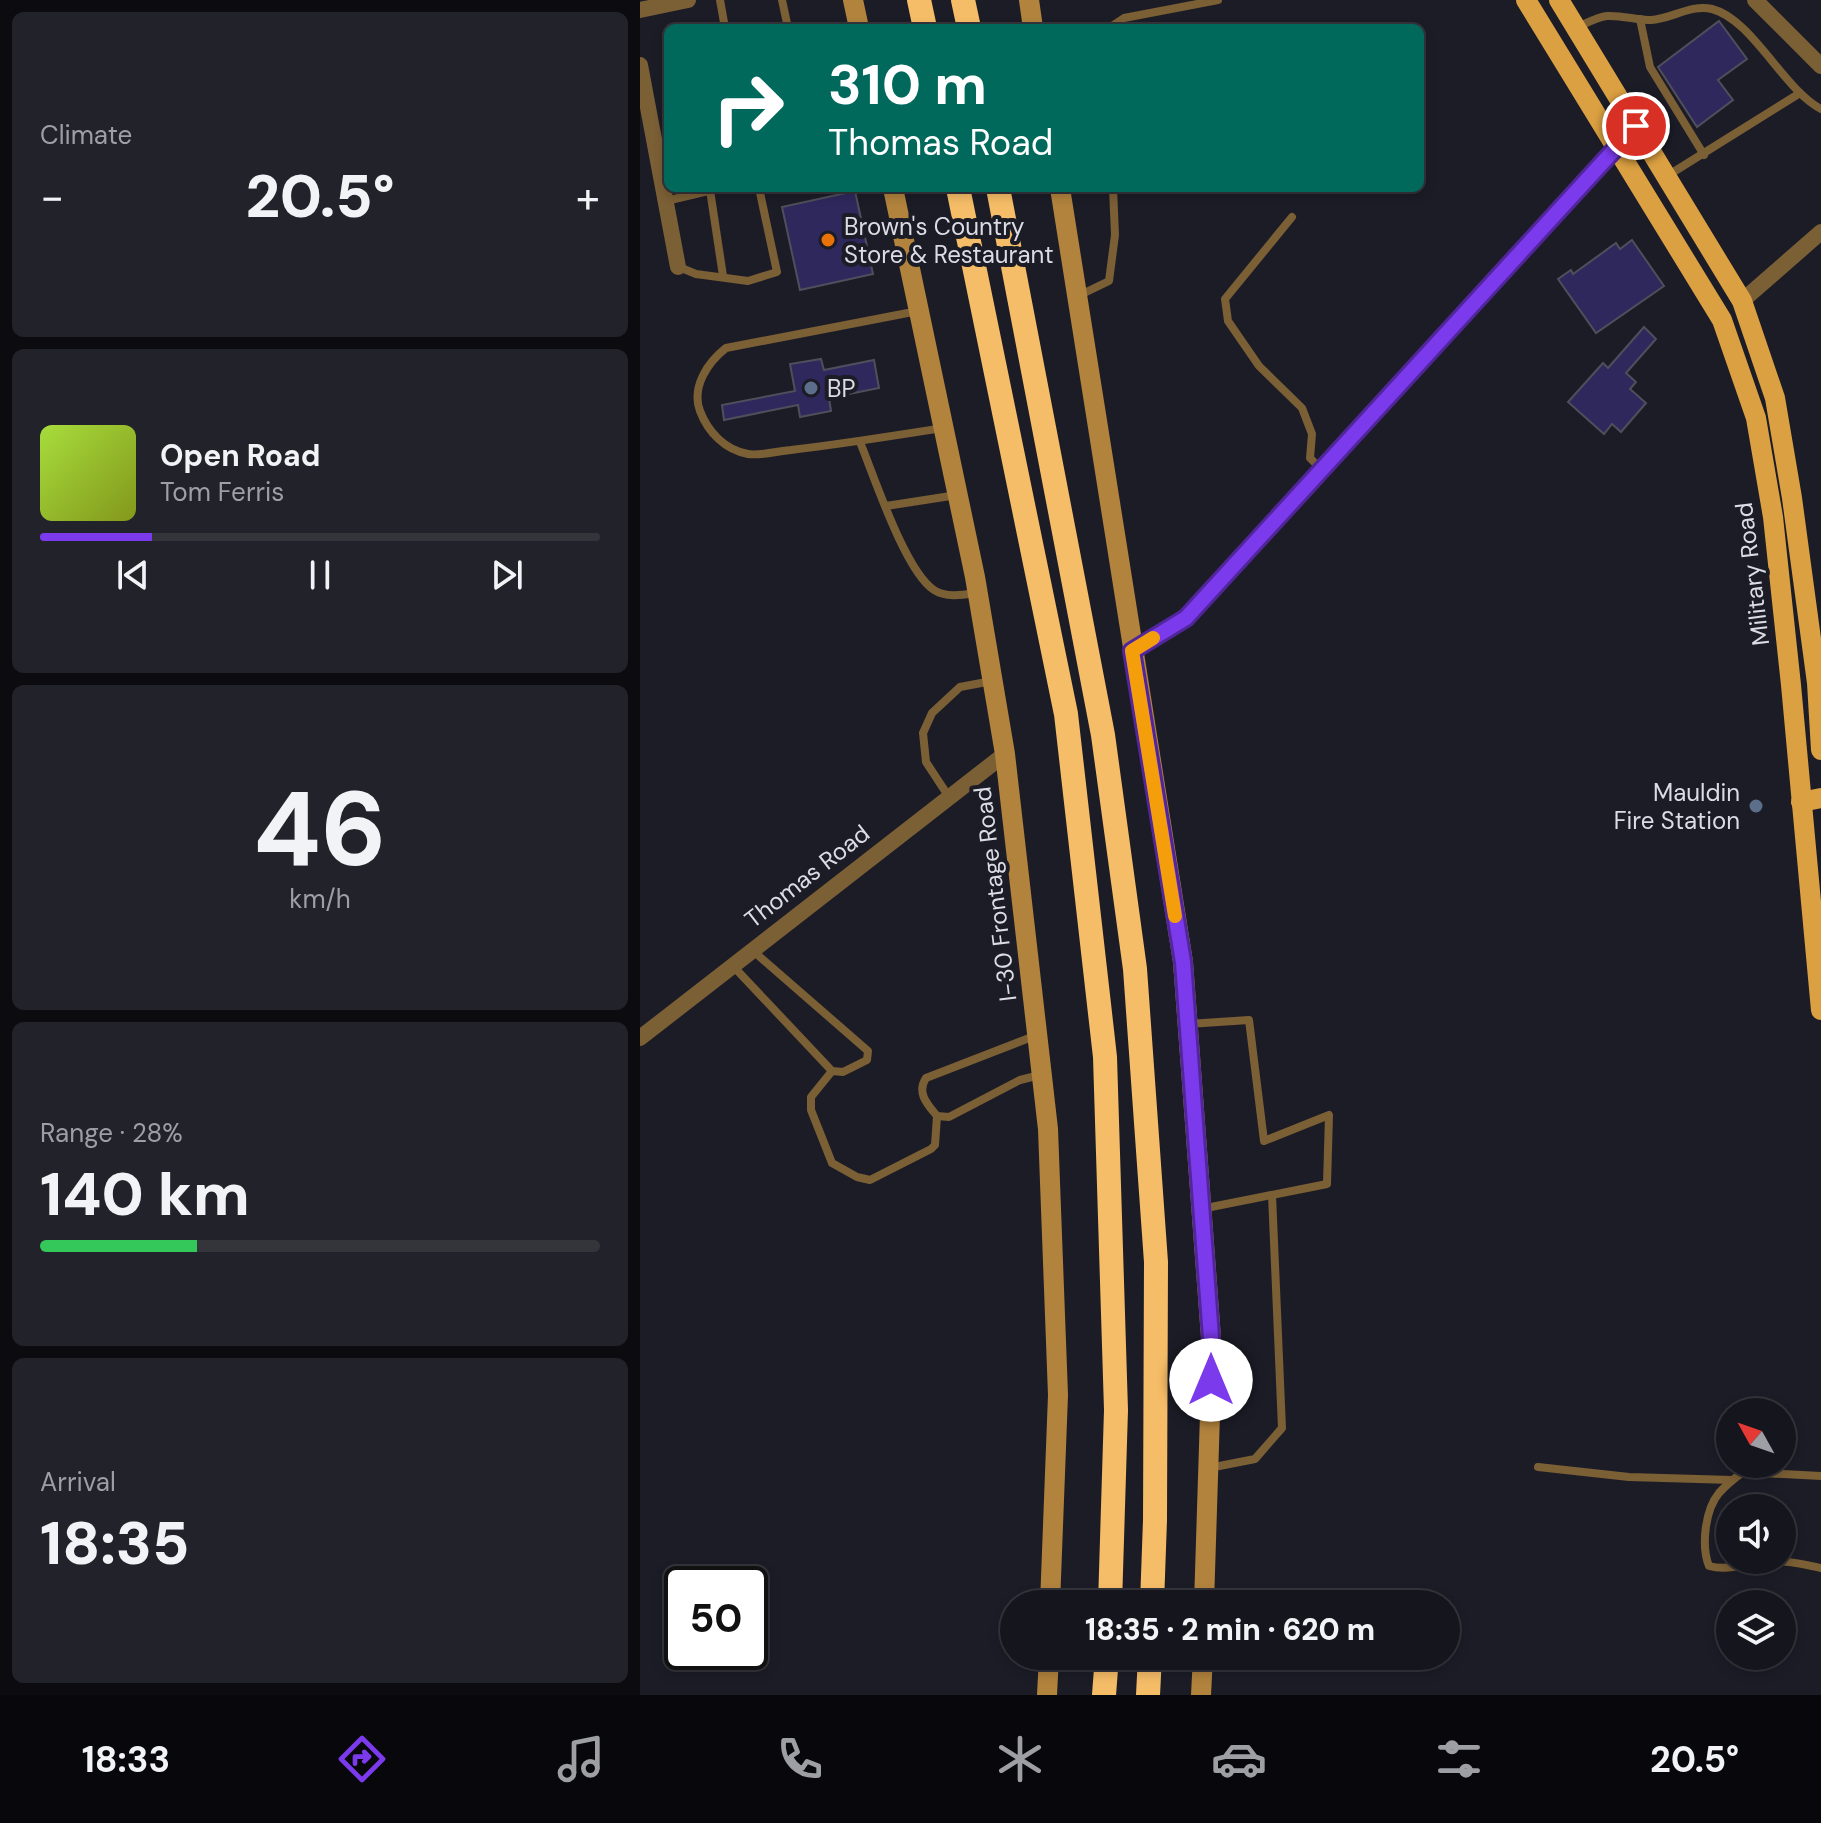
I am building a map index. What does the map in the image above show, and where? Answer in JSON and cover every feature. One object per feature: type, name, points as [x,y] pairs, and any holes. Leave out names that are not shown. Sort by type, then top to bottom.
[{"type":"highway","points":[[919,0],[924,24]]},
{"type":"highway","points":[[963,0],[968,24]]},
{"type":"highway","points":[[959,192],[1066,714],[1105,1057],[1116,1410],[1110,1590]]},
{"type":"highway","points":[[999,192],[1103,735],[1135,969],[1156,1262],[1152,1590]]},
{"type":"highway","points":[[1104,1695],[1106,1670]]},
{"type":"highway","points":[[1148,1695],[1149,1670]]},
{"type":"main road","points":[[853,0],[858,24]]},
{"type":"main road","points":[[1029,0],[1032,24]]},
{"type":"main road","name":"Military Road","points":[[1526,0],[1722,320],[1756,418],[1773,517],[1811,800],[1821,1010]]},
{"type":"main road","name":"Military Road","points":[[1559,0],[1742,301],[1775,398],[1819,683],[1821,750]]},
{"type":"main road","name":"I-30 Frontage Road","points":[[894,192],[978,593],[1005,754],[1038,1035],[1048,1129],[1058,1395],[1051,1590]]},
{"type":"main road","points":[[1061,192],[1183,962],[1212,1351],[1204,1590]]},
{"type":"main road","points":[[1047,1695],[1048,1670]]},
{"type":"main road","points":[[1201,1695],[1202,1670]]},
{"type":"street","points":[[640,10],[688,0]]},
{"type":"street","points":[[1755,0],[1821,66]]},
{"type":"street","points":[[640,65],[678,267]]},
{"type":"street","points":[[1132,651],[1186,618],[1636,126]]},
{"type":"street","points":[[1742,301],[1821,232]]},
{"type":"street","name":"Thomas Road","points":[[640,1038],[1005,754]]},
{"type":"lane","points":[[720,0],[724,24]]},
{"type":"lane","points":[[782,0],[787,24]]},
{"type":"lane","points":[[1115,24],[1124,18],[1180,4],[1218,0]]},
{"type":"lane","points":[[1576,28],[1608,16],[1653,20],[1699,8],[1714,9],[1732,20],[1809,103],[1821,109]]},
{"type":"lane","points":[[1640,19],[1650,67],[1704,155]]},
{"type":"lane","points":[[1666,177],[1800,93]]},
{"type":"lane","points":[[665,201],[702,192]]},
{"type":"lane","points":[[710,192],[723,276]]},
{"type":"lane","points":[[678,267],[696,274],[748,281],[777,272],[760,192]]},
{"type":"lane","points":[[1077,296],[1109,281],[1115,235],[1113,192]]},
{"type":"lane","points":[[1292,217],[1225,299],[1228,321],[1259,366],[1302,408],[1312,434],[1310,458],[1322,470]]},
{"type":"lane","points":[[919,311],[726,348],[709,361],[701,382],[698,405],[705,425],[722,443],[749,455],[944,428]]},
{"type":"lane","points":[[860,442],[916,572],[935,591],[952,595],[978,593]]},
{"type":"lane","points":[[886,506],[958,495]]},
{"type":"lane","points":[[949,797],[926,762],[923,733],[932,713],[960,687],[992,681]]},
{"type":"lane","points":[[732,965],[832,1071],[843,1072],[867,1060],[868,1051],[752,950]]},
{"type":"lane","points":[[1187,1025],[1249,1020],[1264,1141],[1329,1115],[1327,1184],[1201,1209]]},
{"type":"lane","points":[[832,1071],[811,1097],[811,1110],[832,1163],[857,1177],[870,1180],[935,1145],[937,1116],[922,1093],[926,1078],[1038,1035]]},
{"type":"lane","points":[[937,1116],[949,1117],[1020,1080],[1042,1075]]},
{"type":"lane","points":[[1208,1468],[1255,1459],[1282,1428],[1272,1195]]},
{"type":"lane","points":[[1538,1467],[1629,1477],[1732,1480]]},
{"type":"lane","points":[[1821,1476],[1743,1472],[1718,1494],[1711,1506],[1705,1544],[1709,1566],[1733,1568],[1779,1561],[1821,1568]]},
{"type":"building","points":[[1719,21],[1747,59],[1718,80],[1733,100],[1697,127],[1658,67]]},
{"type":"building","name":"Brown's Country Store & Restaurant","points":[[855,192],[873,274],[800,290],[782,207]]},
{"type":"building","points":[[1632,240],[1664,286],[1596,333],[1558,279],[1571,270],[1573,274],[1616,243],[1620,249]]},
{"type":"building","points":[[1644,327],[1656,339],[1626,373],[1636,382],[1630,389],[1646,403],[1621,432],[1612,424],[1604,434],[1568,402],[1603,363],[1608,368]]},
{"type":"building","points":[[821,359],[824,370],[874,360],[879,388],[829,398],[831,411],[800,417],[798,405],[724,420],[722,405],[795,391],[790,364]]},
{"type":"slow traffic","points":[[1153,638],[1132,651],[1175,916]]},
{"type":"place","name":"Brown's Country Store & Restaurant","points":[[828,240]]},
{"type":"place","name":"BP","points":[[811,388]]},
{"type":"place","name":"Mauldin Fire Station","points":[[1756,806]]},
{"type":"route","points":[[1211,1380],[1212,1351],[1183,962],[1132,651],[1186,618],[1636,126]]}]
